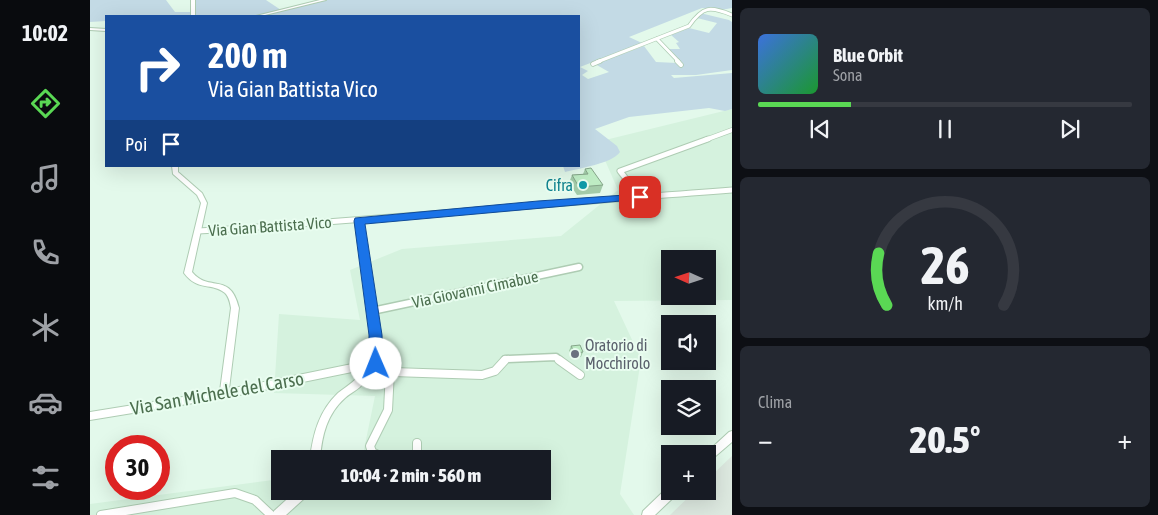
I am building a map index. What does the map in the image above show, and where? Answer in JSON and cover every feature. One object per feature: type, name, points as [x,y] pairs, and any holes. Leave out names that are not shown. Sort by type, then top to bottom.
[{"type":"street","points":[[193,0],[193,15]]},
{"type":"street","points":[[262,15],[324,0]]},
{"type":"street","points":[[593,64],[689,26],[696,14],[704,10],[716,10],[732,15]]},
{"type":"street","points":[[90,29],[105,30]]},
{"type":"street","points":[[658,39],[681,65]]},
{"type":"street","points":[[640,197],[620,171],[732,130]]},
{"type":"street","points":[[175,167],[177,176],[203,198],[203,210],[188,272],[194,280],[226,289],[234,300],[236,308],[224,394]]},
{"type":"street","name":"Via Gian Battista Vico","points":[[198,231],[359,221],[538,204],[732,190]]},
{"type":"street","points":[[359,221],[372,311],[377,362],[374,368]]},
{"type":"street","name":"Via Giovanni Cimabue","points":[[372,311],[578,267]]},
{"type":"street","points":[[316,450],[318,432],[323,419],[337,400],[359,382],[362,373],[374,368],[390,371],[482,375],[494,371],[505,358],[556,357],[580,375]]},
{"type":"street","name":"Via San Michele del Carso","points":[[90,416],[224,394],[355,368],[362,373]]},
{"type":"street","points":[[371,450],[370,446],[388,410],[390,371]]},
{"type":"street","points":[[716,450],[732,435]]},
{"type":"street","points":[[417,443],[417,450]]},
{"type":"street","points":[[101,515],[235,493],[256,499],[270,515]]},
{"type":"street","points":[[278,515],[294,500]]},
{"type":"street","points":[[648,515],[663,500]]},
{"type":"shaded area","points":[[90,0],[166,0],[175,12],[192,12],[192,15],[105,15],[105,21],[90,22]]},
{"type":"shaded area","points":[[195,0],[266,0],[281,10],[324,0],[732,0],[732,8],[721,10],[702,8],[629,37],[642,43],[580,67],[580,15],[195,15]]},
{"type":"shaded area","points":[[700,13],[732,22],[732,70],[696,75],[671,75],[674,78],[732,73],[732,109],[725,111],[709,108],[629,117],[595,129],[617,146],[620,152],[603,163],[565,172],[563,167],[580,167],[580,67],[588,71],[582,75],[588,79],[609,72],[595,64],[644,46],[656,62],[677,63],[679,66],[683,66],[669,49],[680,49],[676,43],[679,42],[671,35],[689,28],[709,33],[717,23],[697,18]]},
{"type":"shaded area","points":[[732,109],[732,300],[716,300],[716,250],[661,250],[661,301],[614,301],[641,359],[620,494],[634,515],[90,515],[90,504],[120,500],[170,500],[170,493],[271,480],[271,500],[551,500],[551,450],[364,450],[375,396],[274,393],[279,314],[360,320],[350,270],[402,249],[561,236],[618,190],[597,142]]},
{"type":"shaded area","points":[[732,456],[732,515],[670,515],[686,500],[716,500],[716,471]]},
{"type":"building","points":[[591,168],[603,185],[579,187],[572,175],[588,174],[585,169]]},
{"type":"building","points":[[580,345],[583,352],[575,353],[571,346]]},
{"type":"place","name":"Cifra","points":[[583,185]]},
{"type":"place","name":"Oratorio di Mocchirolo","points":[[575,354]]},
{"type":"route","points":[[376,364],[376,335],[359,221],[538,204],[640,197]]}]
